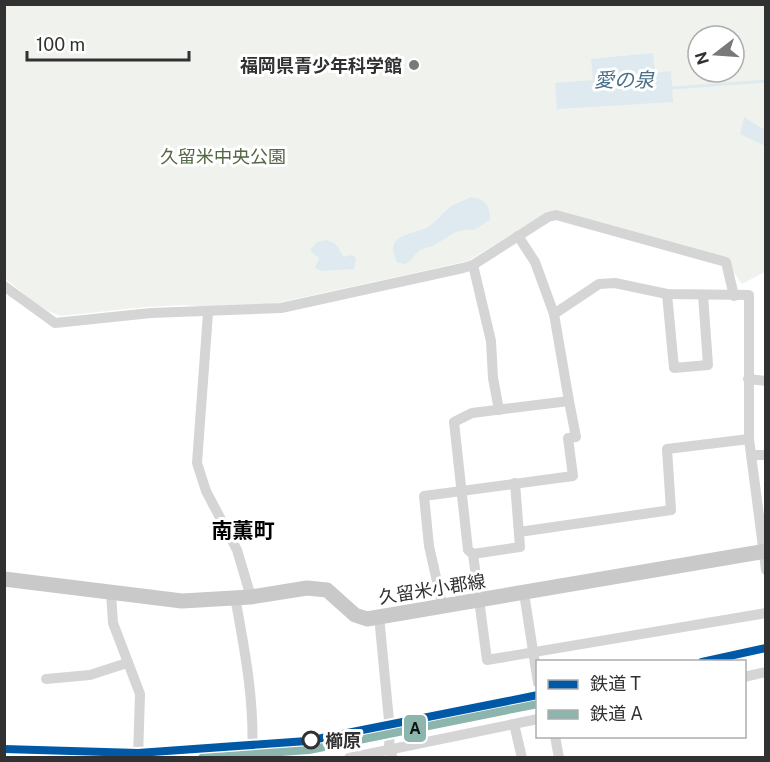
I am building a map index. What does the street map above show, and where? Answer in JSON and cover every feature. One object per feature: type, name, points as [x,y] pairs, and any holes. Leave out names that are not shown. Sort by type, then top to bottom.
[{"type":"main road","name":"久留米小郡線","points":[[4,579],[182,601],[251,597],[307,588],[327,590],[355,615],[367,619],[442,608],[764,551]]},
{"type":"street","points":[[4,286],[55,322],[151,313],[208,313],[281,308],[473,265],[548,217],[565,216],[726,262],[734,296]]},
{"type":"street","points":[[442,608],[429,546],[424,496],[573,476],[568,438],[576,436],[554,314],[539,271],[518,236]]},
{"type":"street","points":[[473,265],[490,340],[493,378],[499,410]]},
{"type":"street","points":[[554,314],[599,284],[615,283],[667,294],[748,295],[749,439],[765,570]]},
{"type":"street","points":[[667,294],[674,368],[708,365],[703,295]]},
{"type":"street","points":[[208,313],[197,464],[206,492],[237,550],[251,597]]},
{"type":"street","points":[[748,380],[765,381]]},
{"type":"street","points":[[569,402],[472,413],[454,422],[468,550],[473,554],[481,600],[487,660],[765,613]]},
{"type":"street","points":[[519,532],[671,510],[667,449],[749,439]]},
{"type":"street","points":[[751,455],[765,455]]},
{"type":"street","points":[[473,554],[520,547],[515,483]]},
{"type":"street","points":[[111,593],[113,623],[140,694],[138,758]]},
{"type":"street","points":[[524,593],[536,677]]},
{"type":"street","points":[[236,597],[248,663],[253,723],[252,758]]},
{"type":"street","points":[[379,616],[391,753]]},
{"type":"street","points":[[46,679],[90,675],[127,663]]},
{"type":"street","points":[[746,677],[765,672]]},
{"type":"street","points":[[349,758],[391,753],[536,719]]},
{"type":"street","points":[[514,724],[522,758]]},
{"type":"street","points":[[555,738],[559,758]]},
{"type":"green space","name":"久留米中央公園","points":[[5,5],[765,5],[765,272],[742,284],[726,262],[547,213],[468,261],[277,303],[225,308],[184,305],[146,307],[61,316],[40,308],[5,278]]},
{"type":"water","name":"愛の泉","points":[[653,53],[655,73],[671,71],[673,102],[557,109],[555,83],[593,80],[591,59]]},
{"type":"water","points":[[744,117],[765,130],[765,146],[740,134]]},
{"type":"water","points":[[470,197],[486,204],[490,220],[474,230],[462,230],[421,250],[408,263],[397,262],[394,253],[396,241],[428,227],[451,206]]},
{"type":"water","points":[[326,240],[337,246],[343,257],[352,255],[356,258],[354,269],[322,271],[315,268],[319,258],[310,250],[317,242]]},
{"type":"waterway","points":[[672,88],[766,81]]},
{"type":"rail line","name":"T","points":[[711,660],[766,648]]},
{"type":"rail line","name":"T","points":[[4,749],[138,753],[307,741],[536,695]]},
{"type":"rail line","name":"A","points":[[202,758],[309,750],[536,704]]},
{"type":"place","name":"福岡県青少年科学館","points":[[414,65]]},
{"type":"place","name":"櫛原","points":[[311,740]]},
{"type":"district","name":"南薫町","points":[[243,530]]}]
